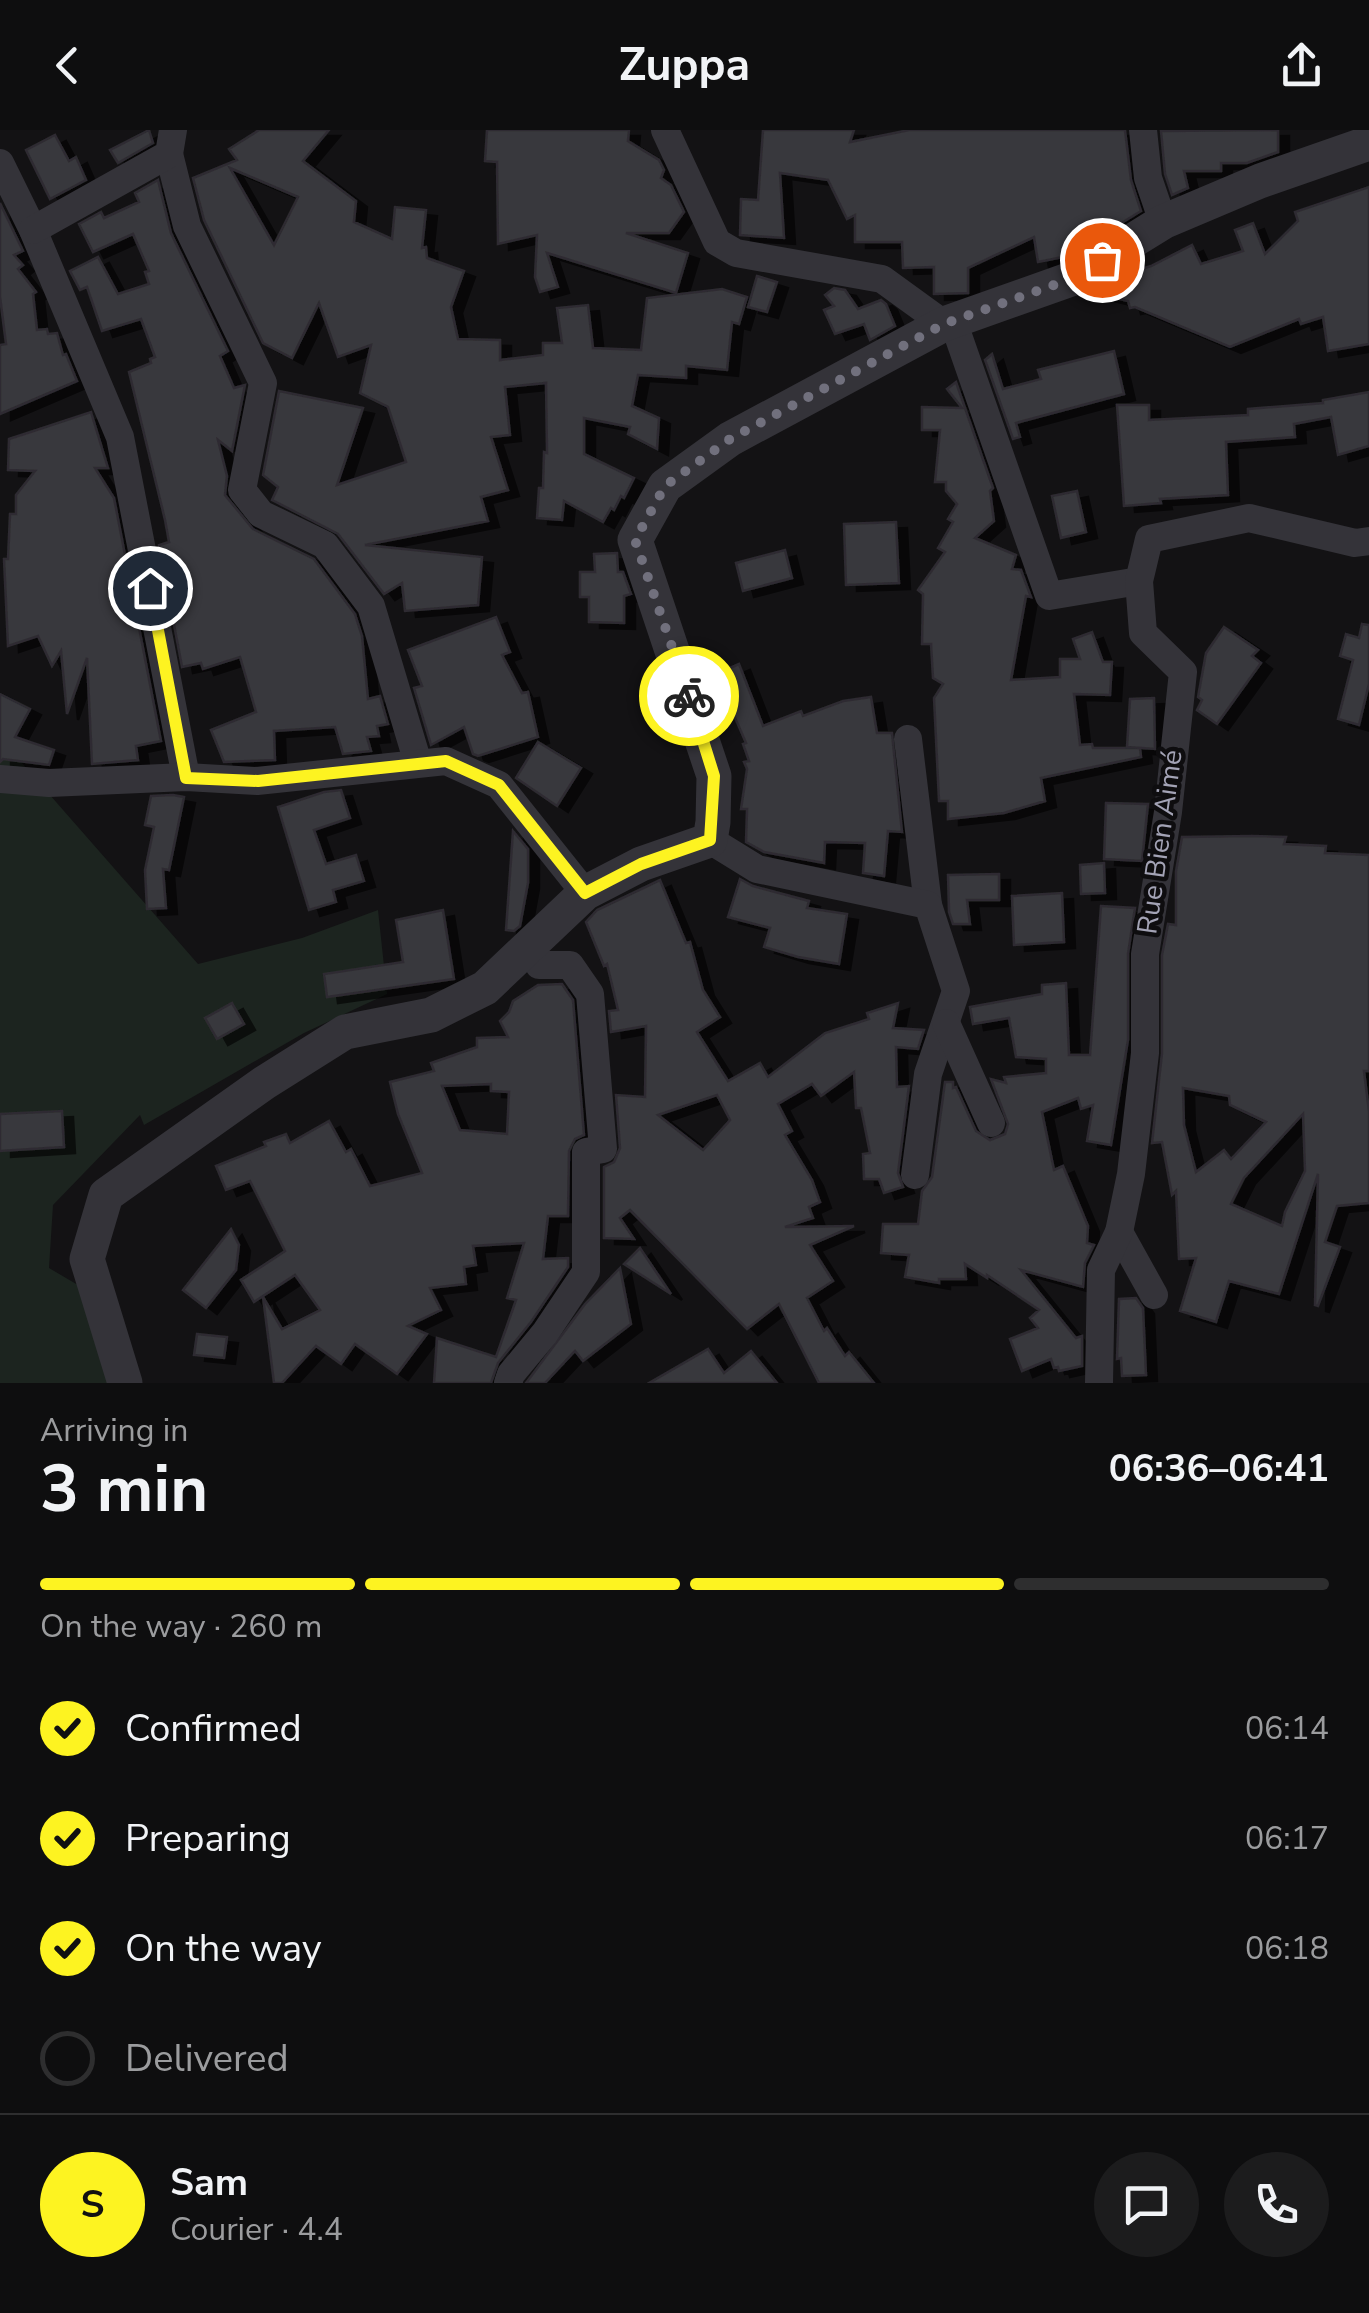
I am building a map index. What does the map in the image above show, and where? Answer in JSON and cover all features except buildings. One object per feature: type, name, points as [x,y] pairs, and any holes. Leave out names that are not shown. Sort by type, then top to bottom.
[{"type":"street","points":[[665,130],[717,242],[736,253],[882,278],[948,323],[1049,596],[1139,582]]},
{"type":"street","points":[[1144,130],[1148,178],[1164,222]]},
{"type":"street","points":[[33,230],[171,142],[188,226],[264,383],[242,490],[261,514],[325,545],[371,606],[418,763]]},
{"type":"street","points":[[710,840],[714,776],[635,540],[665,486],[730,439],[948,323],[1071,279],[1164,222],[1260,181],[1369,143]]},
{"type":"street","points":[[0,163],[33,230],[120,437],[186,778]]},
{"type":"street","name":"Rue Bien Aimé","points":[[1099,1383],[1101,1270],[1119,1232],[1131,1174],[1145,1054],[1145,954],[1168,812],[1183,672],[1143,634],[1139,582],[1150,539],[1249,518],[1354,543],[1369,541]]},
{"type":"street","points":[[908,739],[928,905],[956,991],[928,1074],[916,1174]]},
{"type":"street","points":[[0,778],[50,783],[186,778],[258,781],[446,761],[499,785],[585,893]]},
{"type":"street","points":[[125,1383],[88,1258],[106,1195],[264,1083],[345,1032],[431,1015],[486,988],[585,893],[641,864],[710,840]]},
{"type":"street","points":[[710,840],[758,869],[928,905]]},
{"type":"street","points":[[508,1383],[586,1272],[586,1152],[603,1149],[590,994],[570,965],[539,965],[528,944]]},
{"type":"street","points":[[946,1023],[991,1123]]},
{"type":"street","points":[[1119,1232],[1154,1295]]},
{"type":"shaded area","points":[[0,738],[198,964],[302,938],[378,910],[387,994],[304,1033],[144,1125],[140,1115],[53,1205],[49,1268],[83,1288],[109,1383],[0,1383]]},
{"type":"way so far","points":[[689,696],[635,540],[665,486],[730,439],[944,324],[1071,279],[1102,260]]},
{"type":"route","points":[[150,588],[186,778],[258,781],[446,761],[499,785],[585,893],[641,864],[710,840],[714,776],[689,696]]}]
